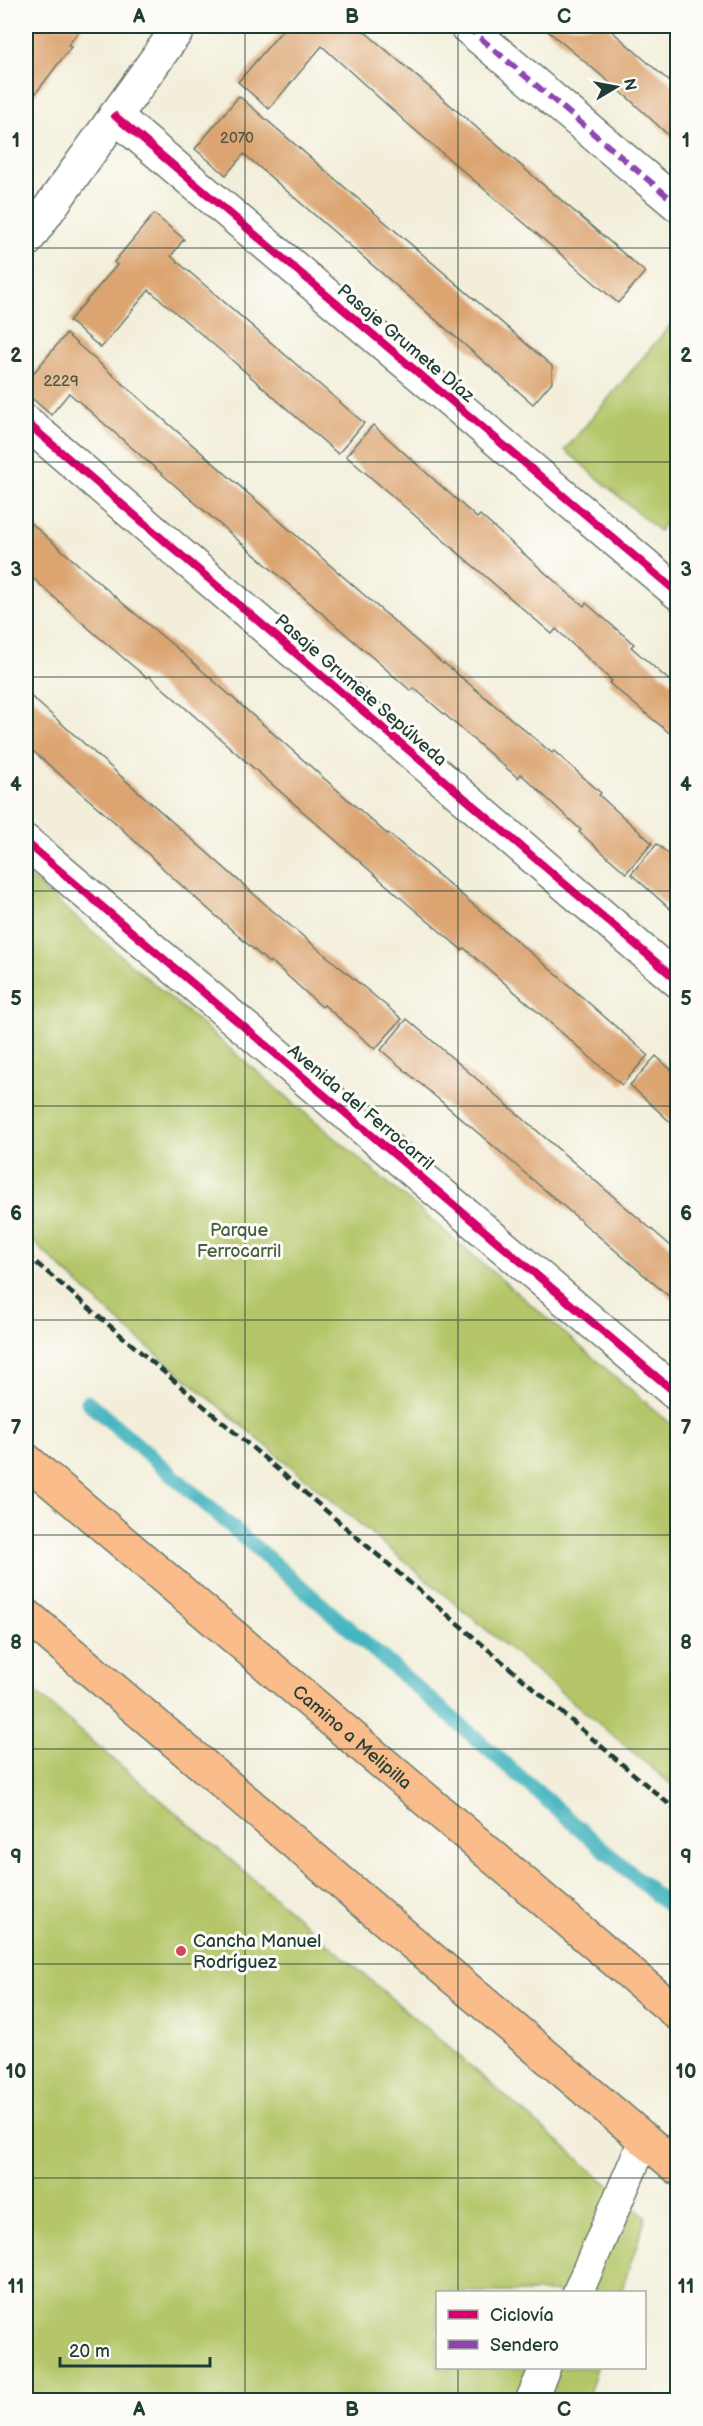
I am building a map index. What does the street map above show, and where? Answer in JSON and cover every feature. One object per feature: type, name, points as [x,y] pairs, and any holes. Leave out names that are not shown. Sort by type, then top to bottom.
[{"type":"main road","name":"Camino a Melipilla","points":[[26,1460],[678,2014]]},
{"type":"main road","points":[[26,1615],[678,2169]]},
{"type":"street","points":[[26,242],[180,26]]},
{"type":"street","points":[[466,26],[678,205]]},
{"type":"street","name":"Pasaje Grumete Díaz","points":[[115,116],[678,593]]},
{"type":"street","name":"Pasaje Grumete Sepúlveda","points":[[26,422],[678,981]]},
{"type":"street","name":"Avenida del Ferrocarril","points":[[26,842],[678,1395]]},
{"type":"lane","points":[[578,2291],[644,2140]]},
{"type":"lane","points":[[531,2400],[544,2369]]},
{"type":"green space","points":[[677,317],[677,509],[659,531],[565,450]]},
{"type":"green space","name":"Parque Ferrocarril","points":[[26,875],[677,1429],[677,1789],[130,1332],[26,1235]]},
{"type":"green space","name":"Cancha Manuel Rodríguez","points":[[26,1684],[646,2217],[621,2291],[436,2291],[436,2369],[597,2369],[587,2400],[26,2400]]},
{"type":"building","points":[[26,26],[83,26],[68,45],[71,47],[26,106]]},
{"type":"building","points":[[286,26],[358,26],[645,272],[618,303],[408,124],[322,46],[269,109],[238,82]]},
{"type":"building","points":[[542,26],[606,26],[678,89],[678,144],[627,97]]},
{"type":"building","points":[[239,96],[552,366],[552,382],[533,404],[244,154],[226,175],[195,149]]},
{"type":"building","points":[[154,214],[184,239],[171,256],[364,423],[338,454],[149,290],[101,348],[69,321],[117,265],[114,262]]},
{"type":"building","points":[[66,334],[443,664],[552,753],[554,751],[601,793],[599,795],[652,843],[626,873],[579,832],[581,830],[521,774],[518,778],[414,688],[411,691],[69,393],[51,415],[26,393],[26,382]]},
{"type":"building","points":[[373,425],[477,518],[480,515],[568,593],[584,606],[586,603],[634,644],[631,647],[678,688],[678,740],[609,683],[612,681],[556,629],[552,634],[346,456]]},
{"type":"building","points":[[26,519],[387,834],[549,968],[648,1055],[622,1085],[464,948],[462,950],[409,905],[149,676],[147,678],[26,572]]},
{"type":"building","points":[[26,692],[274,912],[402,1019],[375,1049],[324,1005],[322,1007],[271,961],[269,963],[171,876],[118,825],[26,745]]},
{"type":"building","points":[[657,844],[678,862],[678,916],[631,874]]},
{"type":"building","points":[[407,1019],[678,1252],[678,1304],[381,1050]]},
{"type":"building","points":[[656,1056],[678,1076],[678,1129],[630,1085]]},
{"type":"waterway","points":[[88,1402],[678,1914]]},
{"type":"railway","points":[[26,1254],[678,1812]]},
{"type":"marked path","points":[[466,26],[678,205]]},
{"type":"cycle path","points":[[115,116],[678,593]]},
{"type":"cycle path","points":[[26,422],[678,981]]},
{"type":"cycle path","points":[[26,842],[678,1395]]},
{"type":"place","name":"Cancha Manuel Rodríguez","points":[[181,1951]]}]
